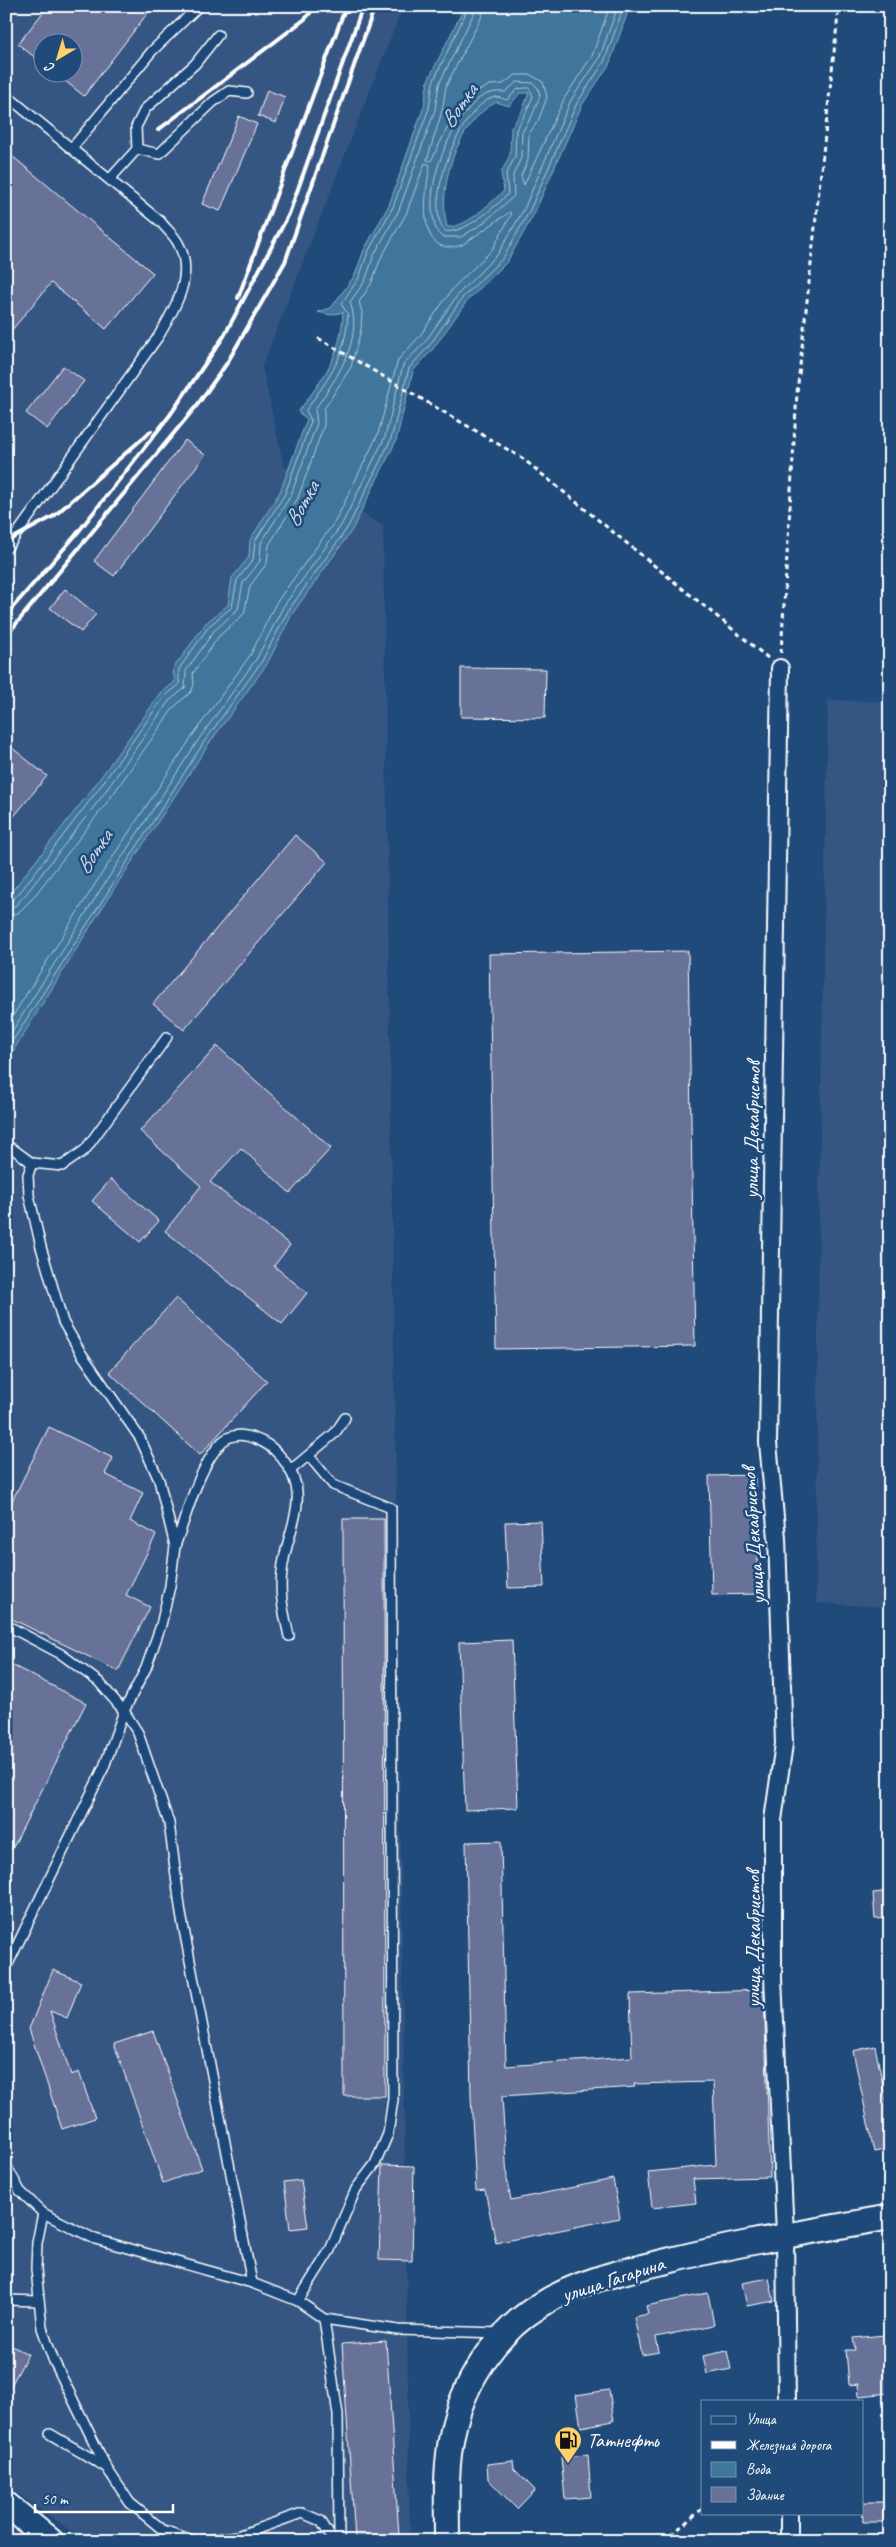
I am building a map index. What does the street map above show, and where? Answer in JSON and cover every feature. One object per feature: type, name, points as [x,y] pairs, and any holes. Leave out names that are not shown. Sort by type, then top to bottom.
[{"type":"main road","name":"улица Гагарина","points":[[447,2541],[452,2435],[464,2398],[482,2364],[504,2333],[538,2306],[576,2286],[629,2270],[785,2234],[890,2217]]},
{"type":"main road","points":[[6,2504],[51,2541]]},
{"type":"street","name":"улица Декабристов","points":[[780,668],[768,1443],[777,1538],[784,1744],[773,1820],[772,1978],[785,2234],[787,2400]]},
{"type":"street","points":[[789,2514],[789,2541]]},
{"type":"lane","points":[[72,148],[152,51],[200,6]]},
{"type":"lane","points":[[110,179],[137,149],[136,127],[145,109],[195,64],[218,35]]},
{"type":"lane","points":[[137,149],[159,154],[213,102],[229,91],[247,93]]},
{"type":"lane","points":[[6,95],[161,222],[178,243],[184,263],[183,288],[174,311],[158,338],[6,549]]},
{"type":"lane","points":[[6,1147],[13,1149],[32,1164],[62,1166],[85,1150],[168,1037]]},
{"type":"lane","points":[[32,1164],[28,1175],[29,1195],[41,1247],[63,1322],[81,1353],[140,1438],[159,1480],[175,1546]]},
{"type":"lane","points":[[292,1469],[335,1433],[345,1418]]},
{"type":"lane","points":[[6,1968],[104,1767],[124,1711],[146,1668],[161,1625],[170,1586],[175,1546],[207,1463],[222,1441],[237,1434],[255,1438],[274,1448],[292,1469],[299,1489],[282,1571],[281,1605],[289,1636]]},
{"type":"lane","points":[[298,2301],[330,2250],[356,2189],[375,2164],[388,2134],[394,2099],[391,1508],[332,1485],[309,1456]]},
{"type":"lane","points":[[6,1625],[61,1654],[99,1682],[124,1711],[138,1733],[169,1823],[184,1933],[252,2283]]},
{"type":"lane","points":[[6,2165],[20,2192],[43,2213],[95,2239],[252,2283],[298,2301],[324,2319],[398,2330],[504,2333]]},
{"type":"lane","points":[[43,2213],[37,2243],[36,2269],[42,2328],[53,2359],[106,2467],[130,2503],[163,2530],[195,2541]]},
{"type":"lane","points":[[6,2300],[40,2301]]},
{"type":"lane","points":[[324,2319],[338,2415],[339,2541]]},
{"type":"lane","points":[[50,2434],[106,2467]]},
{"type":"lane","points":[[200,2541],[237,2536],[302,2513],[321,2522],[333,2541]]},
{"type":"path","points":[[780,668],[797,393],[839,6]]},
{"type":"path","points":[[318,338],[522,458],[780,668]]},
{"type":"path","points":[[664,2541],[701,2510]]},
{"type":"shaded area","points":[[6,6],[403,6],[262,367],[284,466],[383,526],[410,2541],[85,2541],[6,2485]]},
{"type":"shaded area","points":[[828,700],[890,702],[890,1607],[816,1603],[819,1199]]},
{"type":"water","name":"Вотка","points":[[465,6],[630,6],[609,65],[582,105],[534,214],[507,262],[467,301],[433,349],[413,371],[396,441],[352,530],[292,614],[267,664],[208,745],[110,895],[13,1051],[6,1058],[6,899],[93,788],[161,693],[175,682],[173,669],[206,623],[228,605],[232,578],[249,557],[250,540],[280,492],[307,419],[298,412],[330,366],[339,342],[343,312],[331,315],[318,312],[331,308],[355,275],[364,250],[389,205],[424,106],[428,80]],"holes":[[[520,93],[529,93],[522,111],[511,128],[510,155],[501,173],[504,191],[470,219],[455,226],[447,227],[445,193],[448,175],[453,157],[470,125],[482,112],[496,102],[509,106]]]},
{"type":"building","points":[[48,6],[153,6],[84,96],[66,82],[82,82],[82,32],[32,32],[32,55],[18,44]]},
{"type":"building","points":[[267,90],[285,97],[276,123],[258,116]]},
{"type":"building","points":[[239,116],[257,124],[220,211],[202,204]]},
{"type":"building","points":[[6,151],[153,273],[106,329],[51,283],[6,337]]},
{"type":"building","points":[[63,366],[84,381],[47,429],[26,413]]},
{"type":"building","points":[[185,440],[205,455],[114,576],[94,561]]},
{"type":"building","points":[[65,589],[96,614],[81,632],[50,608]]},
{"type":"building","points":[[461,668],[546,669],[545,718],[461,717]]},
{"type":"building","points":[[6,743],[47,776],[6,826]]},
{"type":"building","points":[[295,835],[327,862],[184,1030],[153,1004]]},
{"type":"building","points":[[688,951],[695,1346],[496,1349],[489,954]]},
{"type":"building","points":[[217,1046],[331,1148],[290,1193],[241,1148],[210,1182],[290,1245],[274,1266],[307,1293],[282,1324],[165,1231],[201,1186],[140,1131]]},
{"type":"building","points":[[111,1179],[159,1221],[140,1242],[92,1201]]},
{"type":"building","points":[[176,1298],[267,1381],[200,1455],[109,1372]]},
{"type":"building","points":[[49,1427],[113,1458],[105,1474],[143,1493],[130,1521],[156,1535],[126,1595],[150,1607],[118,1671],[6,1616],[6,1513]]},
{"type":"building","points":[[755,1475],[758,1594],[712,1595],[709,1476]]},
{"type":"building","points":[[343,1519],[384,1519],[385,2096],[344,2096]]},
{"type":"building","points":[[541,1521],[544,1587],[508,1588],[505,1522]]},
{"type":"building","points":[[512,1640],[518,1808],[465,1810],[459,1642]]},
{"type":"building","points":[[6,1662],[86,1703],[6,1861]]},
{"type":"building","points":[[501,1841],[506,2066],[632,2057],[630,1994],[764,1990],[770,2177],[693,2179],[696,2203],[652,2208],[648,2172],[716,2165],[713,2082],[634,2084],[635,2087],[502,2096],[507,2179],[511,2200],[613,2179],[620,2218],[496,2243],[485,2190],[476,2191],[471,2097],[466,1842]]},
{"type":"building","points":[[890,1891],[890,1918],[875,1919],[873,1893]]},
{"type":"building","points":[[53,1970],[81,1982],[67,2018],[50,2011],[71,2075],[79,2072],[95,2118],[62,2129],[29,2029]]},
{"type":"building","points":[[153,2031],[202,2169],[163,2183],[114,2044]]},
{"type":"building","points":[[875,2046],[890,2120],[890,2149],[874,2152],[853,2051]]},
{"type":"building","points":[[382,2165],[414,2166],[412,2261],[379,2260]]},
{"type":"building","points":[[301,2180],[308,2227],[290,2229],[284,2182]]},
{"type":"building","points":[[769,2278],[774,2301],[747,2306],[742,2283]]},
{"type":"building","points":[[708,2293],[714,2325],[656,2337],[659,2352],[642,2355],[634,2317],[648,2314],[646,2306]]},
{"type":"building","points":[[885,2335],[890,2393],[859,2396],[858,2384],[849,2385],[846,2350],[855,2350],[853,2338]]},
{"type":"building","points":[[386,2341],[399,2536],[355,2539],[342,2344]]},
{"type":"building","points":[[6,2343],[28,2354],[6,2395]]},
{"type":"building","points":[[727,2351],[731,2369],[707,2374],[703,2356]]},
{"type":"building","points":[[609,2390],[614,2421],[581,2427],[576,2395]]},
{"type":"building","points":[[588,2455],[591,2497],[565,2499],[561,2457]]},
{"type":"building","points":[[513,2461],[514,2469],[535,2490],[517,2509],[488,2479],[487,2464]]},
{"type":"building","points":[[864,2502],[884,2502],[884,2522],[863,2522]]},
{"type":"railway","points":[[158,130],[305,19],[316,6]]},
{"type":"railway","points":[[238,298],[346,6]]},
{"type":"railway","points":[[6,615],[75,536],[170,415],[224,336],[289,214],[363,6]]},
{"type":"railway","points":[[6,636],[198,404],[227,363],[285,262],[375,6]]},
{"type":"railway","points":[[6,542],[54,516],[151,431]]},
{"type":"place","name":"Татнефть","points":[[568,2464]]}]
